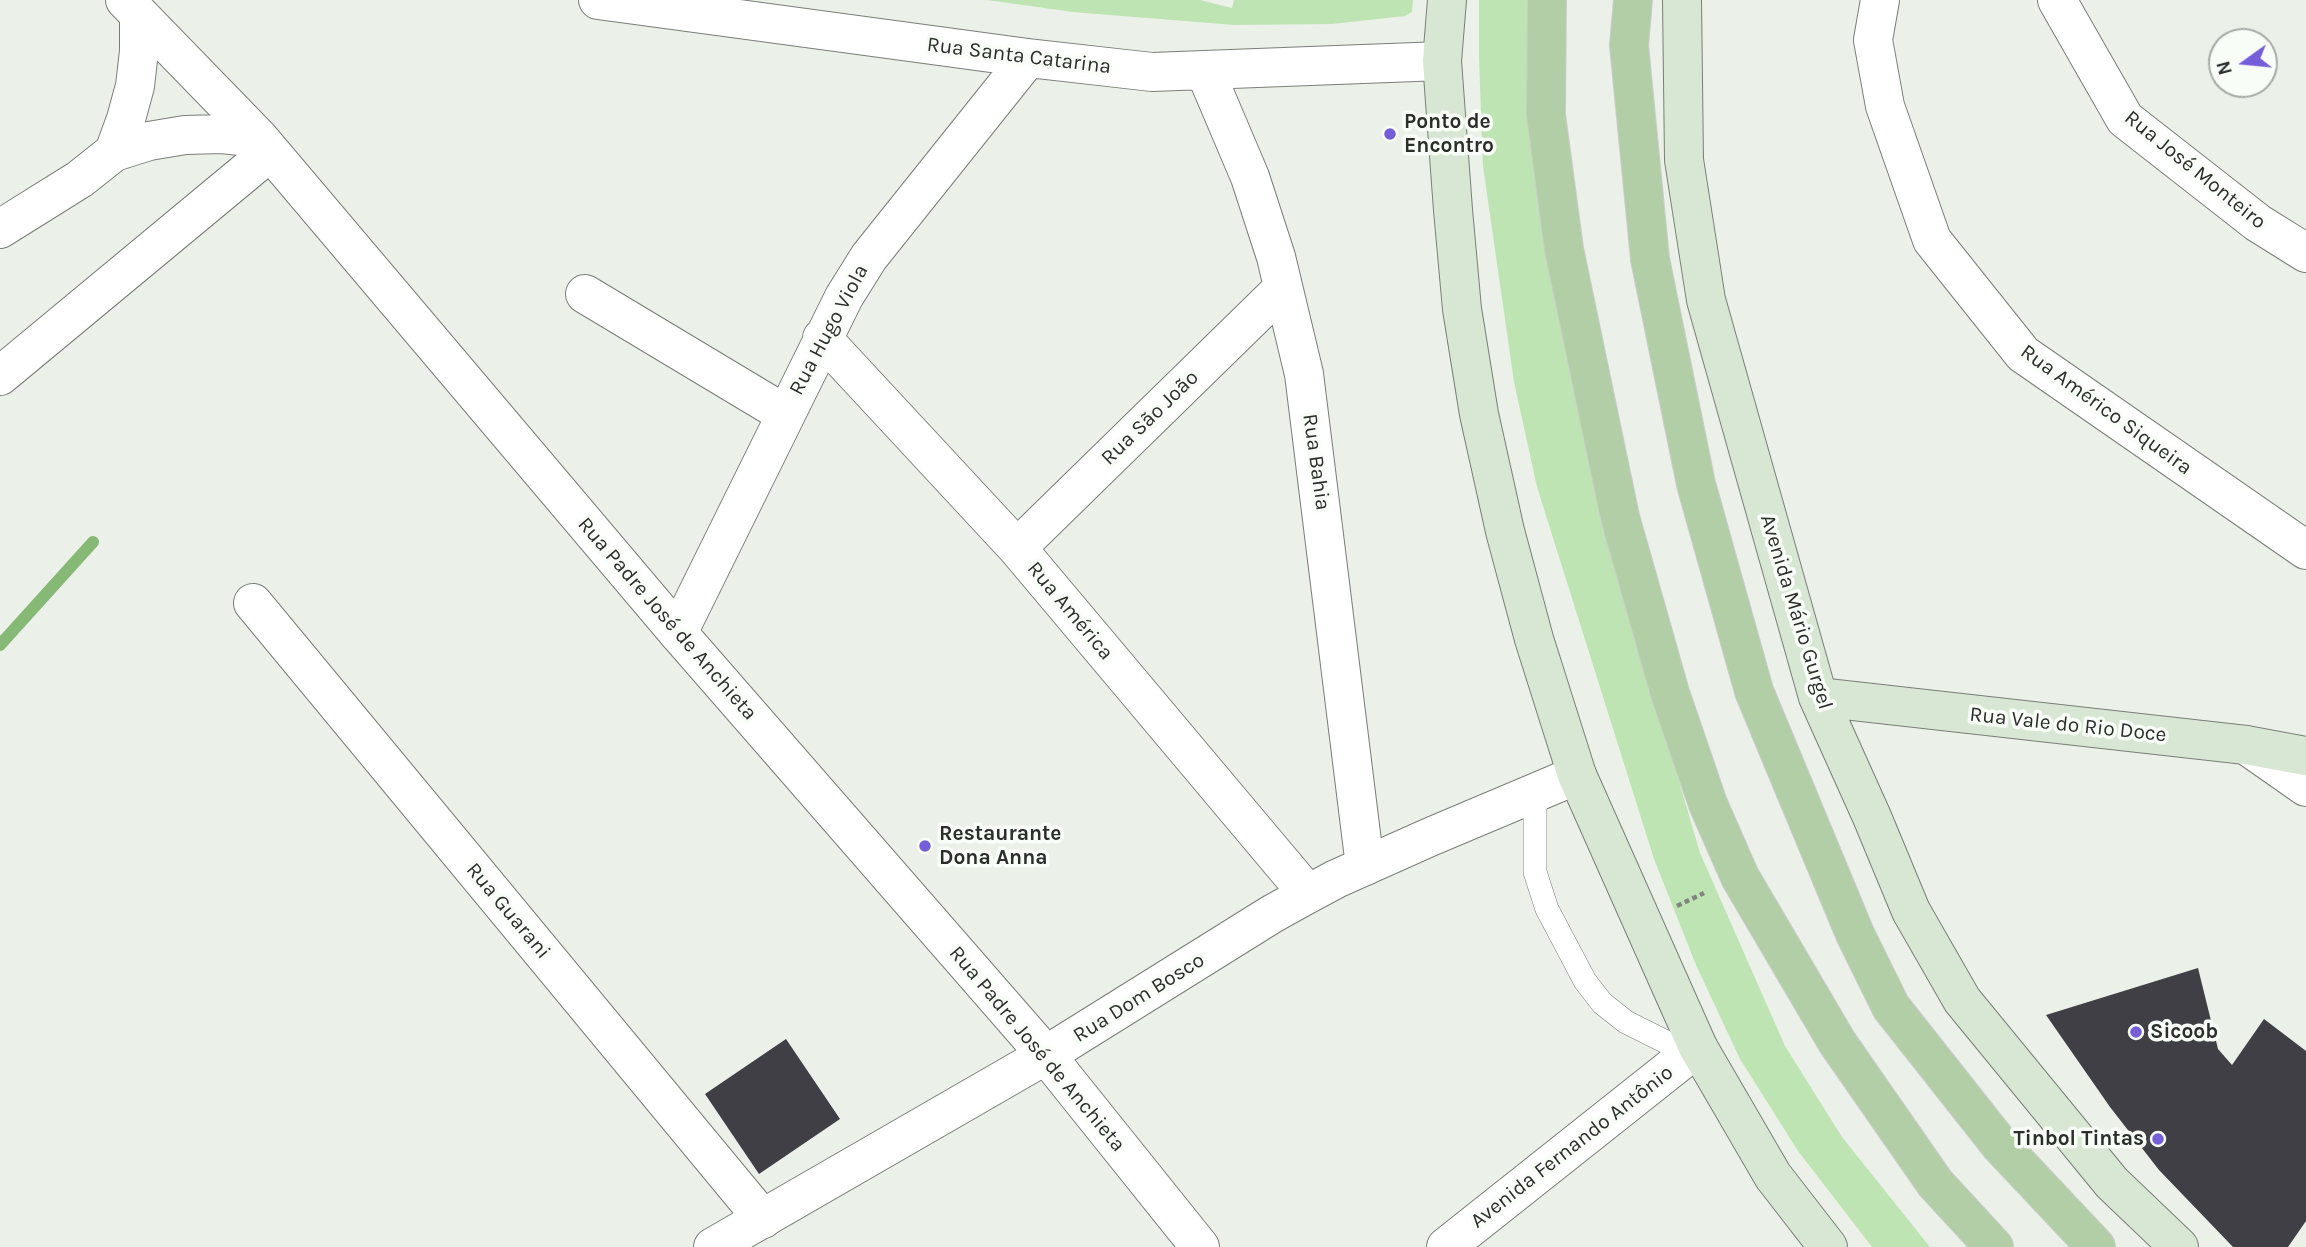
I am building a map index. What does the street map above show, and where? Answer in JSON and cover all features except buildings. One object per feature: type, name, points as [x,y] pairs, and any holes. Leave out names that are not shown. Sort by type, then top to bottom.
[{"type":"main road","points":[[1447,0],[1442,61],[1462,309],[1479,414],[1505,531],[1531,625],[1577,775],[1694,1051],[1773,1176],[1828,1247]]},
{"type":"main road","points":[[1547,0],[1546,115],[1564,249],[1619,517],[1670,693],[1708,804],[1740,877],[1837,1042],[1935,1183],[1994,1247]]},
{"type":"main road","points":[[1633,0],[1629,45],[1650,258],[1696,484],[1754,691],[1850,922],[1891,1007],[2000,1145],[2096,1247]]},
{"type":"main road","name":"Avenida Mário Gurgel","points":[[1682,0],[1684,160],[1706,300],[1818,697],[1911,911],[1962,1000],[2112,1183],[2179,1247]]},
{"type":"main road","name":"Rua Vale do Rio Doce","points":[[1818,697],[2246,745]]},
{"type":"main road","points":[[2246,745],[2306,756]]},
{"type":"street","name":"Rua Santa Catarina","points":[[598,0],[1152,72],[1442,61]]},
{"type":"street","name":"Rua Américo Siqueira","points":[[1880,0],[1873,40],[1885,106],[1932,240],[2023,354],[2306,550]]},
{"type":"street","name":"Rua José Monteiro","points":[[2057,0],[2125,119],[2258,223],[2306,253]]},
{"type":"street","name":"Rua Padre José de Anchieta","points":[[132,8],[265,145],[678,633],[1045,1055],[1200,1247]]},
{"type":"street","points":[[114,152],[135,86],[139,51],[132,8]]},
{"type":"street","name":"Rua Hugo Viola","points":[[678,633],[844,297],[869,257],[1028,58]]},
{"type":"street","name":"Rua Bahia","points":[[1205,71],[1250,177],[1276,257],[1304,374],[1365,866]]},
{"type":"street","points":[[0,229],[80,179],[114,152],[149,141],[185,135],[222,134],[265,145]]},
{"type":"street","points":[[0,376],[265,145]]},
{"type":"street","name":"Rua São João","points":[[1017,548],[1283,288]]},
{"type":"street","points":[[585,293],[785,414]]},
{"type":"street","name":"Rua América","points":[[822,338],[1017,548],[1308,894]]},
{"type":"street","name":"Rua Guarani","points":[[253,603],[763,1219]]},
{"type":"street","name":"Rua Vale do Rio Doce","points":[[2246,745],[2306,787]]},
{"type":"street","name":"Rua Dom Bosco","points":[[713,1247],[1045,1055],[1308,894],[1365,866],[1577,775]]},
{"type":"street","name":"Avenida Fernando Antônio","points":[[1446,1247],[1694,1051]]},
{"type":"lane","points":[[1535,792],[1535,872],[1547,909],[1585,981],[1602,1003],[1626,1022],[1694,1051]]},
{"type":"green space","points":[[987,0],[1200,0],[1232,8],[1234,0],[1413,0],[1412,12],[1405,16],[1332,24],[1234,25],[1073,12]]},
{"type":"green space","points":[[1479,0],[1531,0],[1622,586],[1700,853],[1785,1046],[1842,1137],[1930,1247],[1872,1247],[1798,1151],[1740,1059],[1696,965],[1654,859],[1537,487],[1514,382],[1483,166]]},
{"type":"waterway","points":[[0,645],[93,542]]},
{"type":"place","name":"Ponto de Encontro","points":[[1390,134]]},
{"type":"place","name":"Restaurante Dona Anna","points":[[925,846]]},
{"type":"place","name":"Sicoob","points":[[2136,1032]]},
{"type":"place","name":"Tinbol Tintas","points":[[2158,1139]]}]
